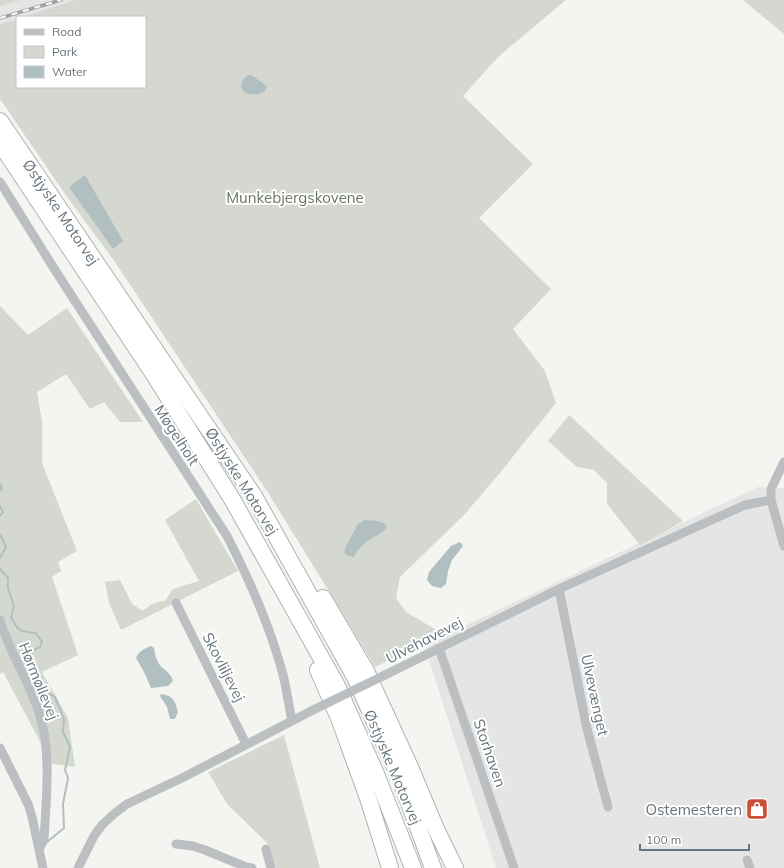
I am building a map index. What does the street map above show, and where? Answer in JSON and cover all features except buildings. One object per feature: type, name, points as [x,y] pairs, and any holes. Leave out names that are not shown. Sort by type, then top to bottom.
[{"type":"highway","name":"Østjyske Motorvej","points":[[0,121],[8,147],[232,499],[337,686],[376,774],[413,868]]},
{"type":"highway","name":"Østjyske Motorvej","points":[[8,147],[254,496],[355,677],[401,781],[433,868]]},
{"type":"highway","points":[[254,496],[266,506],[312,579],[366,671],[410,767],[436,829],[455,868]]},
{"type":"highway","points":[[275,576],[292,618],[339,718],[369,801],[390,868]]},
{"type":"street","name":"Møgelholt","points":[[0,182],[54,270],[226,536],[244,569],[268,627],[281,665],[292,721]]},
{"type":"street","points":[[784,462],[771,489],[771,500],[784,546]]},
{"type":"street","name":"Ulvehavevej","points":[[78,868],[94,836],[102,825],[115,812],[127,804],[182,778],[313,710],[559,589],[745,505],[771,500]]},
{"type":"street","name":"Ulvevænget","points":[[559,589],[587,729],[608,807]]},
{"type":"street","name":"Skovliljevej","points":[[176,604],[246,744]]},
{"type":"street","name":"Hørmøllevej","points":[[0,620],[3,631],[31,690],[40,713],[44,731],[47,781],[44,840],[39,849]]},
{"type":"street","name":"Storhaven","points":[[440,648],[514,868]]},
{"type":"street","points":[[0,748],[28,804],[43,868]]},
{"type":"street","points":[[176,844],[192,846],[205,850],[246,867],[252,868]]},
{"type":"street","points":[[261,868],[271,867],[266,849]]},
{"type":"shaded area","points":[[21,0],[75,0],[25,16],[16,16],[16,19],[0,24],[0,6]]},
{"type":"shaded area","points":[[758,487],[784,488],[784,868],[496,868],[424,645]]},
{"type":"green space","points":[[0,0],[21,0],[0,6]]},
{"type":"green space","name":"Munkebjergskovene","points":[[75,0],[566,0],[498,57],[463,96],[533,164],[479,218],[551,289],[513,329],[545,371],[556,403],[465,514],[400,577],[396,598],[406,612],[443,634],[375,667],[267,491],[115,262],[65,194],[0,99],[0,24],[16,19],[16,88],[146,88],[146,16],[25,16]]},
{"type":"green space","points":[[743,0],[784,0],[784,34]]},
{"type":"green space","points":[[0,306],[28,335],[67,308],[143,422],[120,422],[104,402],[90,409],[66,374],[37,392],[42,421],[42,463],[77,551],[58,562],[61,571],[52,577],[78,655],[42,672],[68,718],[75,767],[52,764],[3,672],[0,674]]},
{"type":"green space","points":[[569,415],[683,521],[640,545],[607,504],[607,483],[594,470],[577,467],[548,441]]},
{"type":"green space","points":[[196,499],[238,571],[121,630],[109,603],[105,582],[120,580],[132,604],[143,611],[153,604],[165,601],[173,589],[199,581],[165,520]]},
{"type":"green space","points":[[284,735],[320,868],[276,868],[270,846],[227,804],[208,772]]},
{"type":"water","points":[[248,75],[251,75],[267,86],[265,91],[253,95],[244,92],[241,84]]},
{"type":"water","points":[[85,175],[123,241],[113,249],[69,187]]},
{"type":"water","points":[[365,520],[381,522],[387,527],[381,533],[364,543],[354,557],[348,556],[345,554],[345,548],[358,524]]},
{"type":"water","points":[[460,542],[463,546],[452,560],[448,571],[446,584],[441,588],[432,586],[427,580],[429,572],[451,546]]},
{"type":"water","points":[[151,646],[154,648],[159,664],[172,678],[173,681],[168,686],[151,688],[136,658],[142,650]]},
{"type":"water","points":[[161,694],[169,696],[175,702],[178,712],[175,719],[170,719],[167,707],[160,696]]},
{"type":"waterway","points":[[0,484],[2,488],[0,491]]},
{"type":"waterway","points":[[0,506],[3,512],[0,516]]},
{"type":"waterway","points":[[0,534],[6,547],[0,558]]},
{"type":"waterway","points":[[0,569],[8,578],[8,588],[14,606],[11,617],[18,629],[36,633],[42,642],[40,647],[28,653],[24,660],[26,665],[35,672],[40,689],[55,697],[64,719],[63,732],[70,747],[65,770],[68,778],[63,804],[64,828],[47,842]]},
{"type":"railway","points":[[0,18],[61,0]]},
{"type":"place","name":"Ostemesteren","points":[[757,809]]}]
